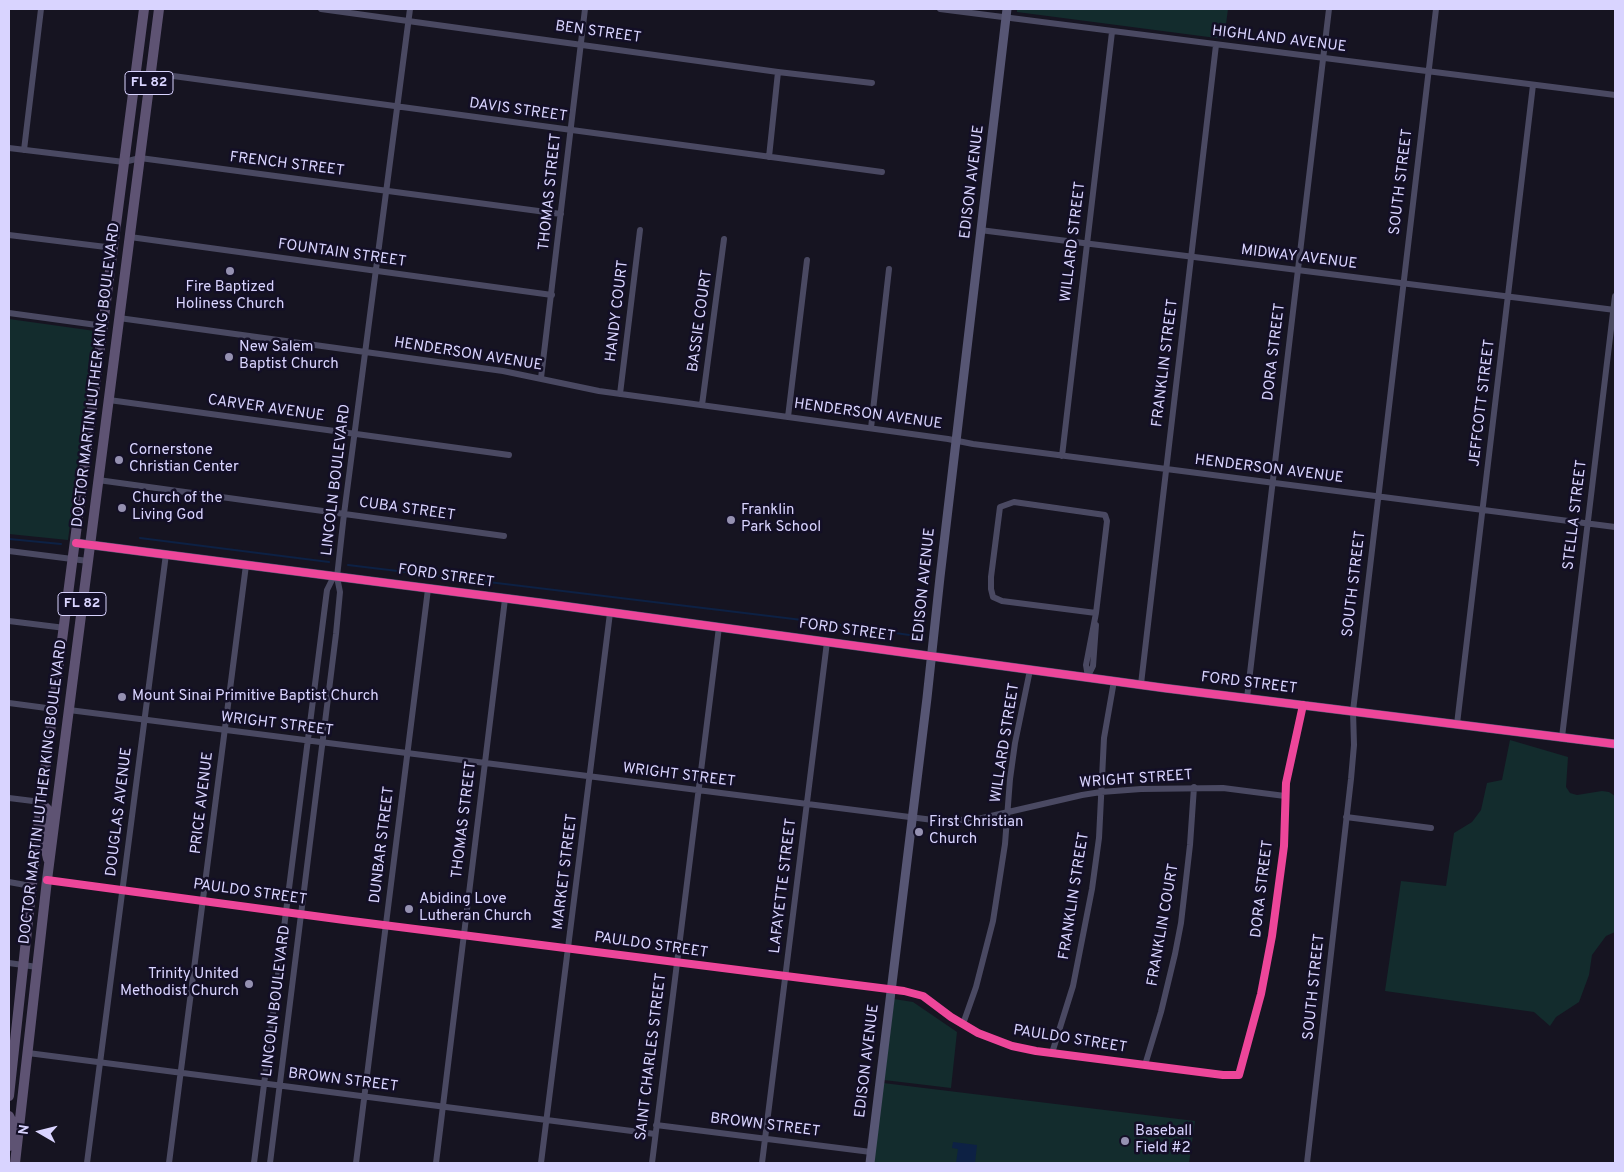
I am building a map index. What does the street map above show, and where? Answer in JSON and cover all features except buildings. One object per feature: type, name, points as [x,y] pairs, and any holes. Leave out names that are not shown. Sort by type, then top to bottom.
[{"type":"main road","name":"FL 82","points":[[125,162],[144,9]]},
{"type":"main road","name":"FL 82","points":[[140,158],[159,9]]},
{"type":"main road","name":"DOCTOR MARTIN LUTHER KING BOULEVARD","points":[[15,1163],[68,710],[140,158]]},
{"type":"main road","name":"DOCTOR MARTIN LUTHER KING BOULEVARD","points":[[9,1096],[10,1071],[41,802],[125,162]]},
{"type":"main road","points":[[104,326],[110,330],[116,342]]},
{"type":"main road","points":[[56,694],[61,705],[68,710]]},
{"type":"main road","points":[[41,802],[47,809],[44,846],[49,864]]},
{"type":"main road","points":[[9,1116],[11,1120],[9,1146]]},
{"type":"main road","points":[[9,1157],[15,1163]]},
{"type":"street","points":[[24,150],[41,9]]},
{"type":"street","name":"BEN STREET","points":[[321,9],[778,72],[872,83]]},
{"type":"street","name":"LINCOLN BOULEVARD","points":[[270,1163],[340,592],[336,576],[410,9]]},
{"type":"street","name":"THOMAS STREET","points":[[541,378],[585,9]]},
{"type":"street","name":"HIGHLAND AVENUE","points":[[940,9],[1006,13],[1112,32],[1615,95]]},
{"type":"street","name":"DORA STREET","points":[[1247,698],[1328,9]]},
{"type":"street","name":"SOUTH STREET","points":[[1307,1163],[1354,745],[1353,711],[1436,9]]},
{"type":"street","name":"EDISON AVENUE","points":[[870,1163],[1006,13]]},
{"type":"street","name":"WILLARD STREET","points":[[1062,456],[1112,32]]},
{"type":"street","name":"FRANKLIN STREET","points":[[1141,684],[1216,45]]},
{"type":"street","points":[[769,157],[778,72]]},
{"type":"street","name":"DAVIS STREET","points":[[151,73],[882,172]]},
{"type":"street","name":"JEFFCOTT STREET","points":[[1457,724],[1533,85]]},
{"type":"street","name":"FRENCH STREET","points":[[9,148],[125,162],[140,158],[561,214]]},
{"type":"street","name":"HANDY COURT","points":[[620,394],[640,230]]},
{"type":"street","name":"MIDWAY AVENUE","points":[[980,230],[1614,310]]},
{"type":"street","points":[[9,235],[114,248]]},
{"type":"street","name":"FOUNTAIN STREET","points":[[130,237],[552,295]]},
{"type":"street","name":"BASSIE COURT","points":[[702,406],[724,239]]},
{"type":"street","points":[[788,417],[806,260]]},
{"type":"street","points":[[871,428],[889,269]]},
{"type":"street","name":"STELLA STREET","points":[[1562,737],[1615,296]]},
{"type":"street","points":[[9,313],[104,326]]},
{"type":"street","name":"HENDERSON AVENUE","points":[[119,318],[503,371],[620,394],[871,428],[948,439],[956,442],[1615,527]]},
{"type":"street","name":"CARVER AVENUE","points":[[108,400],[509,455]]},
{"type":"street","name":"CUBA STREET","points":[[98,480],[504,536]]},
{"type":"street","points":[[1088,678],[1086,665],[1096,614],[1108,521],[1105,514],[1014,502],[1000,506],[991,577],[993,596],[1002,601],[1096,614]]},
{"type":"street","name":"FORD STREET","points":[[76,543],[505,598],[1088,678],[1615,744]]},
{"type":"street","points":[[9,551],[88,561]]},
{"type":"street","name":"DOUGLAS AVENUE","points":[[87,1163],[166,554]]},
{"type":"street","name":"PRICE AVENUE","points":[[169,1163],[246,565]]},
{"type":"street","name":"LINCOLN BOULEVARD","points":[[254,1163],[327,590],[336,576]]},
{"type":"street","name":"DUNBAR STREET","points":[[356,1163],[428,589]]},
{"type":"street","name":"THOMAS STREET","points":[[436,1163],[505,598]]},
{"type":"street","name":"MARKET STREET","points":[[541,1163],[610,613]]},
{"type":"street","points":[[9,620],[64,628]]},
{"type":"street","name":"SAINT CHARLES STREET","points":[[652,1163],[719,627]]},
{"type":"street","name":"LAFAYETTE STREET","points":[[762,1163],[827,642]]},
{"type":"street","name":"WILLARD STREET","points":[[963,1024],[976,987],[994,921],[1006,844],[1010,779],[1015,743],[1030,670]]},
{"type":"street","name":"FRANKLIN STREET","points":[[1052,1053],[1073,986],[1096,866],[1104,738],[1114,681]]},
{"type":"street","points":[[9,702],[54,709]]},
{"type":"street","name":"DORA STREET","points":[[1238,1075],[1261,994],[1272,936],[1284,846],[1285,796],[1288,772],[1303,705]]},
{"type":"street","name":"WRIGHT STREET","points":[[68,710],[590,778],[942,821],[978,819],[1101,792],[1194,788],[1235,789],[1285,796]]},
{"type":"street","name":"FRANKLIN COURT","points":[[1145,1065],[1161,1012],[1181,923],[1194,788]]},
{"type":"street","points":[[9,798],[41,802]]},
{"type":"street","points":[[1346,817],[1431,828]]},
{"type":"street","name":"PAULDO STREET","points":[[47,880],[385,926],[904,991],[923,996],[978,1034],[1012,1046],[1145,1065],[1238,1075]]},
{"type":"street","points":[[9,882],[31,886]]},
{"type":"street","points":[[9,963],[37,967]]},
{"type":"street","name":"BROWN STREET","points":[[28,1053],[655,1134]]},
{"type":"street","name":"BROWN STREET","points":[[656,1125],[871,1152]]},
{"type":"green space","points":[[1017,9],[1228,9],[1224,39],[1017,12]]},
{"type":"green space","points":[[9,319],[95,331],[68,540],[9,534]]},
{"type":"green space","points":[[1510,740],[1568,757],[1566,787],[1570,793],[1577,795],[1602,791],[1609,792],[1615,796],[1615,932],[1606,936],[1592,955],[1589,975],[1579,1002],[1556,1017],[1550,1026],[1534,1012],[1385,991],[1401,881],[1446,886],[1454,833],[1472,822],[1481,810],[1487,783],[1502,780]]},
{"type":"green space","points":[[894,999],[913,1002],[957,1032],[951,1088],[884,1080]]},
{"type":"green space","points":[[883,1083],[1195,1121],[1189,1163],[873,1163]]},
{"type":"water","points":[[953,1142],[977,1145],[975,1163],[956,1163],[958,1149],[952,1148]]},
{"type":"waterway","points":[[140,538],[329,562]]},
{"type":"waterway","points":[[9,539],[61,544]]},
{"type":"waterway","points":[[348,565],[827,623],[923,637]]},
{"type":"cycle path","points":[[76,543],[542,603],[1164,688],[1615,744]]},
{"type":"cycle path","points":[[47,880],[344,920],[904,991],[923,996],[951,1017],[978,1033],[1012,1046],[1036,1051],[1223,1075],[1239,1075],[1261,994],[1272,936],[1284,846],[1286,783],[1303,705]]},
{"type":"place","name":"Fire Baptized Holiness Church","points":[[230,271]]},
{"type":"place","name":"New Salem Baptist Church","points":[[229,357]]},
{"type":"place","name":"Cornerstone Christian Center","points":[[119,460]]},
{"type":"place","name":"Church of the Living God","points":[[122,508]]},
{"type":"place","name":"Franklin Park School","points":[[731,520]]},
{"type":"place","name":"Mount Sinai Primitive Baptist Church","points":[[122,697]]},
{"type":"place","name":"First Christian Church","points":[[919,832]]},
{"type":"place","name":"Abiding Love Lutheran Church","points":[[409,909]]},
{"type":"place","name":"Trinity United Methodist Church","points":[[249,984]]},
{"type":"place","name":"Baseball Field #2","points":[[1125,1141]]}]
